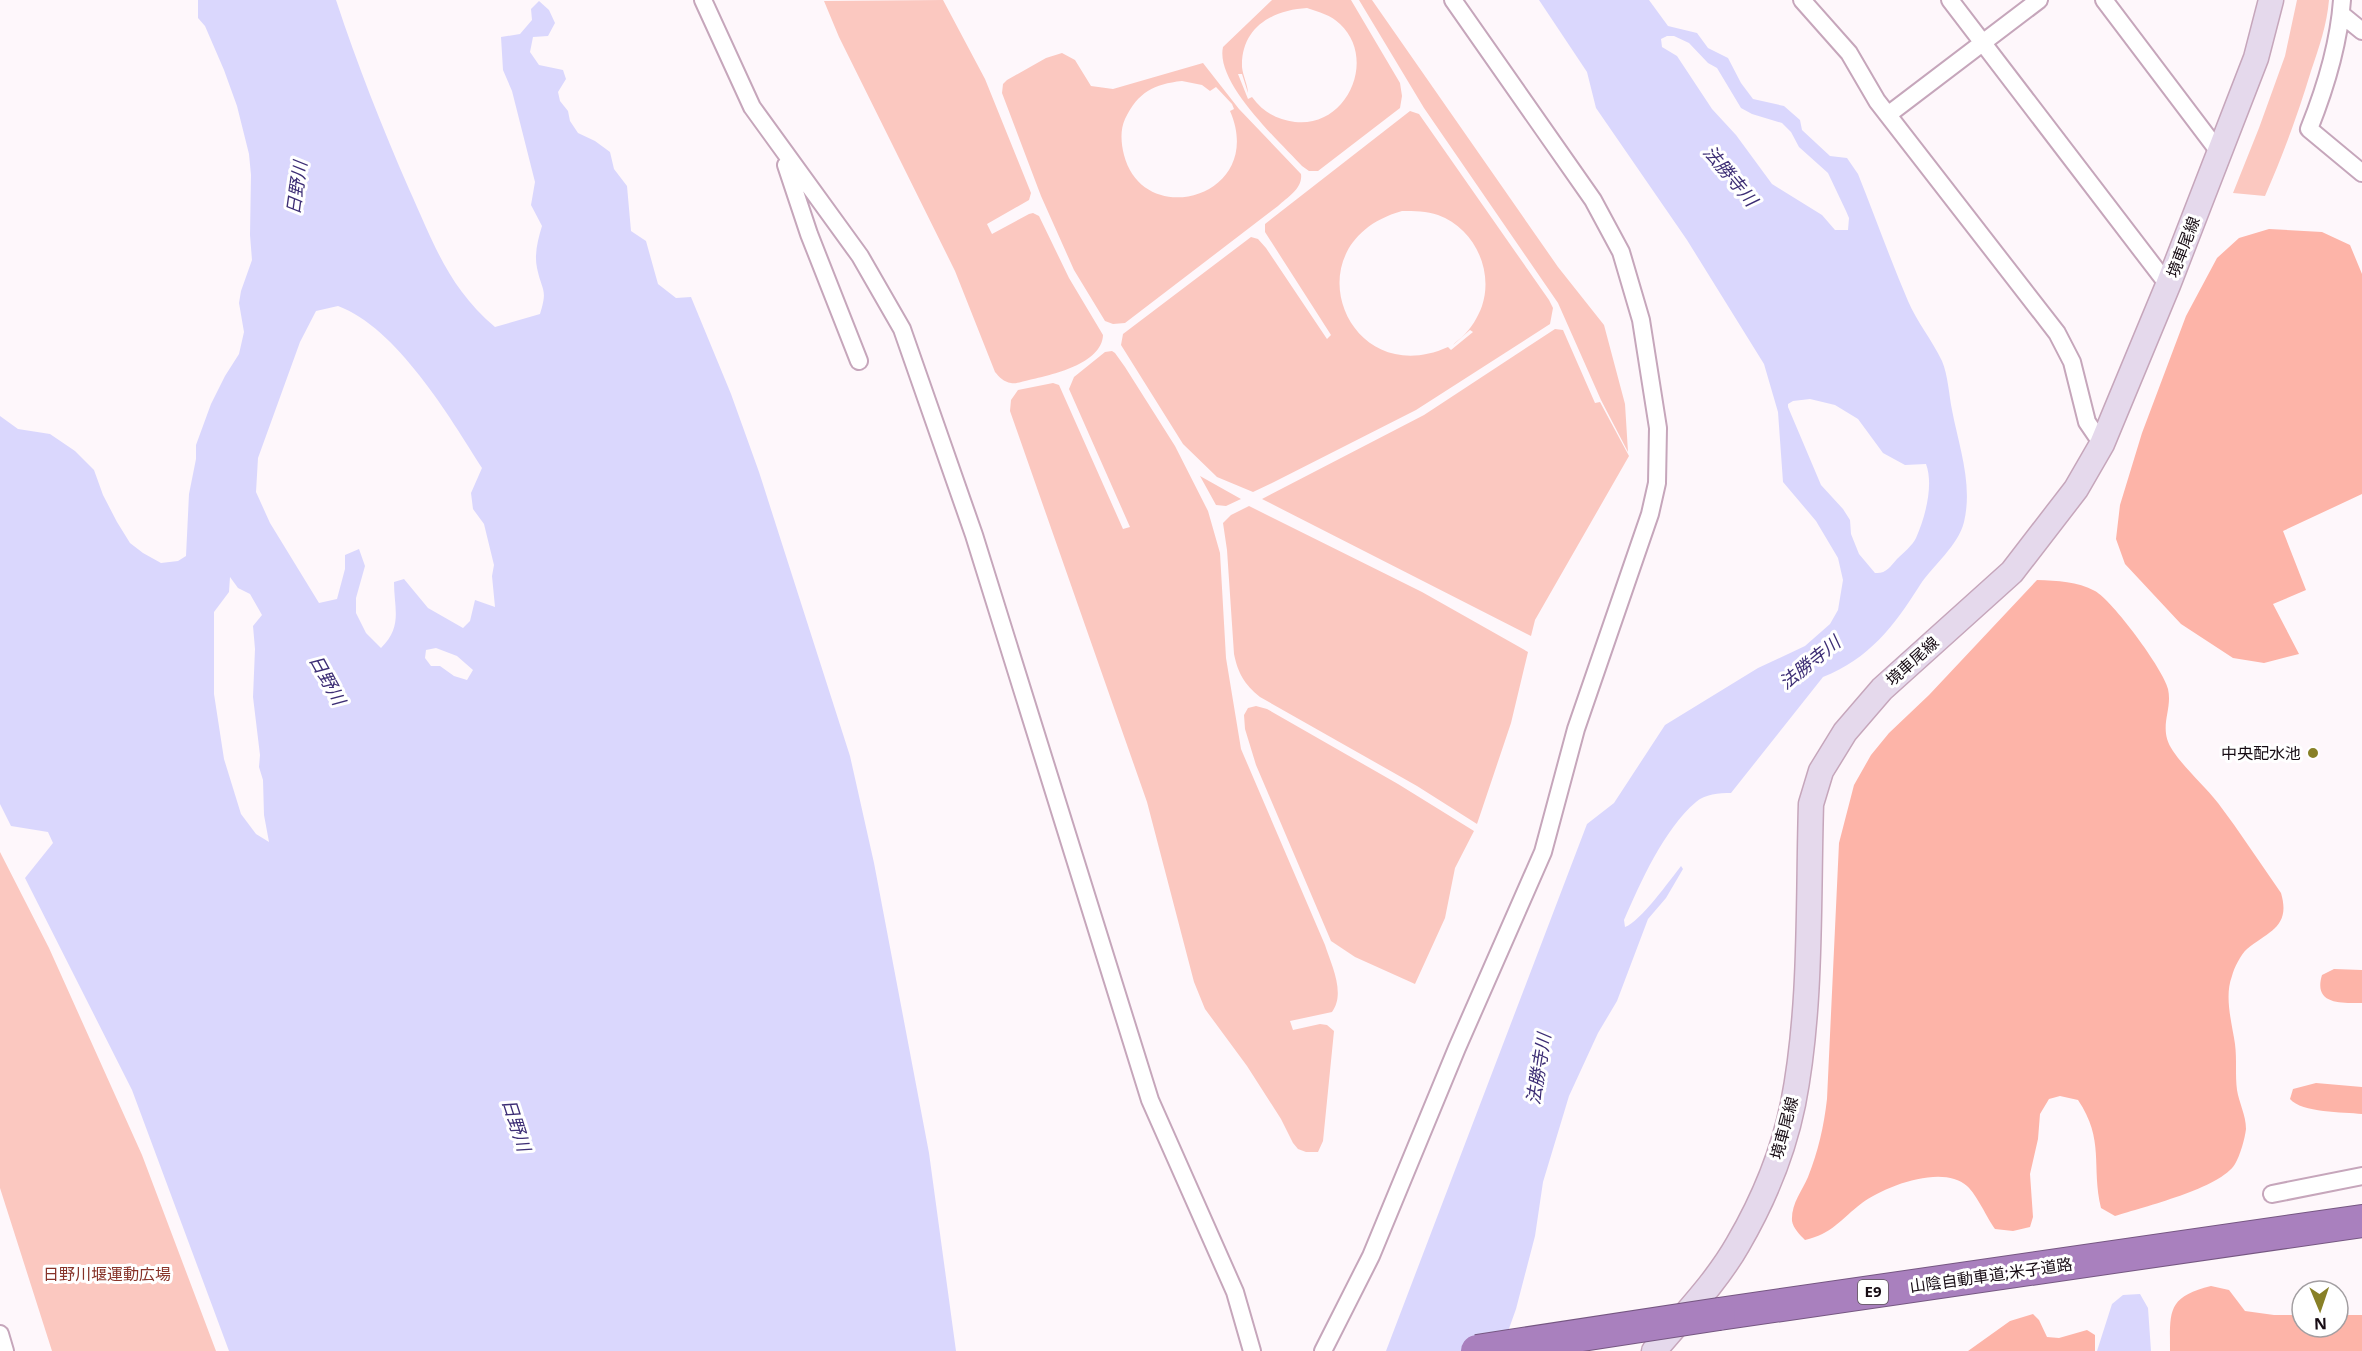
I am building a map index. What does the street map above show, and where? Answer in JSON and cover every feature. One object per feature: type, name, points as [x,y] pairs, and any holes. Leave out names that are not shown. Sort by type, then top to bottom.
[{"type":"highway","name":"山陰自動車道;米子道路","points":[[2157,1258],[2362,1221]]},
{"type":"highway","name":"山陰自動車道;米子道路","points":[[1477,1351],[1720,1321],[2157,1258],[2362,1235]]},
{"type":"highway","name":"山陰自動車道;米子道路","points":[[1564,1351],[1720,1321]]},
{"type":"main road","name":"境車尾線","points":[[1654,1351],[1705,1290],[1738,1245],[1770,1180],[1792,1105],[1804,1015],[1811,804],[1821,771],[1845,732],[1882,689],[2012,572],[2076,489],[2102,444],[2168,285],[2256,58],[2271,0]]},
{"type":"street","points":[[703,0],[752,107],[860,256],[902,329],[974,535],[1150,1100],[1235,1292],[1252,1351]]},
{"type":"street","points":[[1323,1351],[1380,1235],[1457,1047],[1544,852],[1576,729],[1650,514],[1657,483],[1658,428],[1651,376],[1636,298],[1621,252],[1593,200],[1454,0]]},
{"type":"street","points":[[1802,0],[1849,53],[1877,100],[2057,333],[2072,362],[2087,422],[2102,444]]},
{"type":"street","points":[[1950,0],[2168,285]]},
{"type":"street","points":[[1889,114],[2039,0]]},
{"type":"street","points":[[2104,0],[2219,152]]},
{"type":"street","points":[[2341,7],[2362,31]]},
{"type":"street","points":[[2341,7],[2321,98],[2309,129],[2362,173]]},
{"type":"street","points":[[780,147],[809,234],[859,361]]},
{"type":"street","points":[[2272,1194],[2362,1176]]},
{"type":"street","points":[[0,1334],[5,1351]]},
{"type":"green space","points":[[943,0],[985,79],[1031,193],[1029,200],[987,224],[992,234],[1029,214],[1039,216],[1069,278],[1103,335],[1094,354],[1085,361],[1050,375],[1018,383],[1006,382],[995,372],[955,271],[839,37],[824,1]]},
{"type":"green space","points":[[1272,0],[1351,0],[1400,83],[1402,96],[1400,108],[1318,171],[1309,171],[1265,127],[1238,94],[1223,61],[1223,47]],"holes":[[[1307,8],[1325,14],[1340,24],[1351,39],[1356,55],[1356,72],[1351,89],[1342,103],[1329,114],[1313,121],[1295,122],[1276,117],[1261,107],[1252,97],[1248,99],[1238,74],[1242,74],[1248,93],[1242,67],[1243,53],[1253,31],[1261,23],[1282,12]]]},
{"type":"green space","points":[[1359,0],[1372,0],[1558,267],[1604,325],[1625,404],[1628,452],[1601,400],[1558,303],[1424,108]]},
{"type":"green space","points":[[2297,0],[2329,0],[2322,36],[2301,103],[2265,196],[2233,193],[2285,56]]},
{"type":"green space","points":[[1062,53],[1075,60],[1091,86],[1113,89],[1203,63],[1239,109],[1301,174],[1300,184],[1278,206],[1125,323],[1113,324],[1105,321],[1074,270],[1041,196],[1002,93],[1003,84],[1007,80],[1046,58]],"holes":[[[1182,81],[1202,85],[1210,91],[1216,87],[1234,109],[1230,111],[1237,140],[1232,165],[1218,183],[1198,194],[1176,197],[1154,193],[1136,179],[1124,155],[1122,128],[1125,119],[1135,102],[1155,87]]]},
{"type":"green space","points":[[1410,111],[1419,114],[1549,300],[1553,308],[1550,324],[1416,410],[1253,492],[1217,477],[1183,444],[1121,345],[1123,334],[1251,237],[1258,239],[1266,248],[1327,339],[1331,335],[1265,232],[1265,224]],"holes":[[[1402,211],[1434,214],[1451,221],[1471,240],[1483,265],[1485,292],[1482,306],[1471,327],[1453,345],[1470,330],[1473,332],[1451,350],[1448,347],[1412,356],[1382,350],[1359,333],[1344,308],[1340,280],[1347,252],[1367,228]]]},
{"type":"green space","points":[[1555,329],[1563,330],[1595,403],[1600,402],[1629,456],[1535,620],[1531,636],[1262,499],[1424,415]]},
{"type":"green space","points":[[1112,351],[1125,367],[1175,446],[1208,511],[1220,553],[1226,658],[1241,749],[1334,970],[1338,996],[1332,1012],[1290,1021],[1293,1030],[1320,1024],[1327,1025],[1334,1031],[1323,1141],[1318,1152],[1306,1152],[1298,1149],[1293,1143],[1281,1119],[1247,1066],[1205,1009],[1194,982],[1147,802],[1010,411],[1011,400],[1018,390],[1053,383],[1059,385],[1123,529],[1130,527],[1069,389],[1074,377],[1105,352]]},
{"type":"green space","points":[[1200,476],[1241,499],[1226,506],[1216,505]]},
{"type":"green space","points":[[1249,506],[1422,592],[1528,652],[1511,723],[1477,824],[1417,786],[1260,697],[1246,683],[1234,654],[1223,523],[1231,515]]},
{"type":"green space","points":[[1256,706],[1267,709],[1398,784],[1474,831],[1455,868],[1445,918],[1415,984],[1355,957],[1331,941],[1256,765],[1245,729],[1244,715],[1248,708]]},
{"type":"green space","name":"日野川堰運動広場","points":[[0,852],[49,948],[142,1155],[216,1351],[52,1351],[0,1188]]},
{"type":"shaded area","points":[[2269,229],[2322,232],[2350,245],[2362,274],[2362,494],[2283,531],[2306,590],[2273,604],[2299,654],[2264,663],[2233,658],[2181,624],[2125,564],[2116,539],[2120,505],[2142,433],[2186,316],[2217,258],[2239,238]]},
{"type":"shaded area","points":[[2037,580],[2067,582],[2095,591],[2125,621],[2148,652],[2168,689],[2166,735],[2168,743],[2218,803],[2281,893],[2283,914],[2280,921],[2276,927],[2245,951],[2236,965],[2230,984],[2229,1001],[2236,1050],[2237,1090],[2246,1124],[2240,1152],[2235,1164],[2227,1173],[2214,1181],[2180,1196],[2115,1216],[2101,1208],[2095,1141],[2086,1114],[2078,1100],[2060,1096],[2049,1099],[2040,1114],[2038,1139],[2030,1174],[2033,1217],[2030,1227],[2013,1231],[1995,1229],[1967,1186],[1957,1180],[1929,1177],[1899,1184],[1872,1196],[1829,1230],[1805,1240],[1794,1226],[1792,1215],[1815,1158],[1826,1109],[1839,843],[1854,785],[1871,755],[1889,733],[1929,695]]},
{"type":"shaded area","points":[[2334,969],[2362,970],[2362,1003],[2338,1002],[2325,997],[2320,985],[2322,975]]},
{"type":"shaded area","points":[[2316,1083],[2362,1087],[2362,1114],[2313,1109],[2296,1104],[2290,1099],[2293,1089]]},
{"type":"shaded area","points":[[2211,1286],[2229,1290],[2245,1311],[2290,1315],[2290,1339],[2350,1339],[2350,1315],[2362,1315],[2362,1351],[2170,1351],[2170,1326],[2174,1308],[2186,1295]]},
{"type":"shaded area","points":[[2033,1314],[2039,1320],[2047,1337],[2059,1338],[2087,1330],[2095,1335],[2095,1351],[1968,1351],[2010,1321]]},
{"type":"water","name":"日野川","points":[[198,0],[336,0],[380,119],[435,246],[465,296],[495,327],[540,314],[544,299],[536,257],[542,226],[531,205],[535,182],[512,91],[503,70],[501,37],[520,34],[532,20],[531,9],[539,1],[549,10],[555,23],[548,36],[533,37],[530,52],[539,65],[563,70],[566,79],[558,92],[560,101],[568,111],[570,121],[578,133],[595,141],[610,152],[614,169],[627,186],[631,231],[646,241],[658,284],[676,298],[691,297],[731,394],[759,472],[850,756],[874,863],[929,1153],[956,1351],[229,1351],[132,1090],[25,878],[53,843],[48,832],[11,826],[0,804],[0,416],[18,429],[50,434],[75,451],[94,470],[103,495],[130,543],[161,563],[178,561],[186,556],[189,494],[196,459],[196,445],[211,404],[239,354],[244,332],[239,303],[252,260],[249,154],[237,106],[224,70],[205,26],[198,18]],"holes":[[[338,306],[360,317],[401,353],[438,400],[482,468],[471,493],[473,509],[484,524],[494,565],[492,576],[495,607],[475,600],[470,621],[463,628],[428,608],[404,579],[394,582],[395,625],[388,640],[381,648],[366,633],[356,613],[356,598],[365,566],[359,549],[345,555],[345,569],[337,599],[319,603],[270,523],[256,492],[258,458],[300,342],[316,311]],[[230,577],[238,588],[250,594],[262,615],[253,626],[255,649],[253,697],[260,755],[259,767],[263,780],[264,815],[269,842],[256,834],[241,814],[224,759],[214,694],[214,612],[229,592]],[[436,648],[457,656],[473,670],[467,680],[454,676],[440,666],[431,666],[425,658],[426,650]]]},
{"type":"water","name":"法勝寺川","points":[[1539,0],[1649,0],[1668,26],[1697,33],[1708,48],[1728,58],[1741,83],[1753,99],[1784,106],[1800,120],[1802,130],[1830,156],[1847,158],[1858,174],[1908,301],[1944,367],[1966,480],[1964,522],[1957,539],[1879,640],[1854,661],[1823,677],[1731,793],[1708,796],[1696,802],[1684,813],[1654,857],[1624,920],[1625,927],[1639,917],[1681,866],[1683,869],[1666,898],[1648,919],[1617,1001],[1598,1033],[1569,1096],[1543,1182],[1535,1236],[1516,1309],[1501,1351],[1386,1351],[1587,824],[1614,803],[1665,725],[1758,668],[1805,646],[1830,624],[1838,610],[1843,580],[1838,558],[1816,521],[1783,482],[1778,412],[1764,364],[1687,240],[1596,108],[1587,72]],"holes":[[[1674,36],[1689,43],[1708,63],[1717,68],[1741,108],[1752,114],[1782,123],[1791,132],[1799,147],[1828,173],[1849,218],[1848,230],[1835,230],[1822,215],[1772,184],[1736,135],[1712,109],[1677,56],[1662,47],[1661,39]],[[1810,399],[1835,405],[1858,419],[1883,453],[1905,465],[1926,464],[1929,491],[1916,538],[1885,571],[1875,573],[1859,554],[1851,534],[1850,520],[1821,485],[1788,407],[1788,404],[1793,401]]]},
{"type":"water","points":[[2140,1294],[2148,1308],[2151,1351],[2097,1351],[2112,1304],[2123,1295]]},
{"type":"place","name":"中央配水池","points":[[2313,753]]}]
